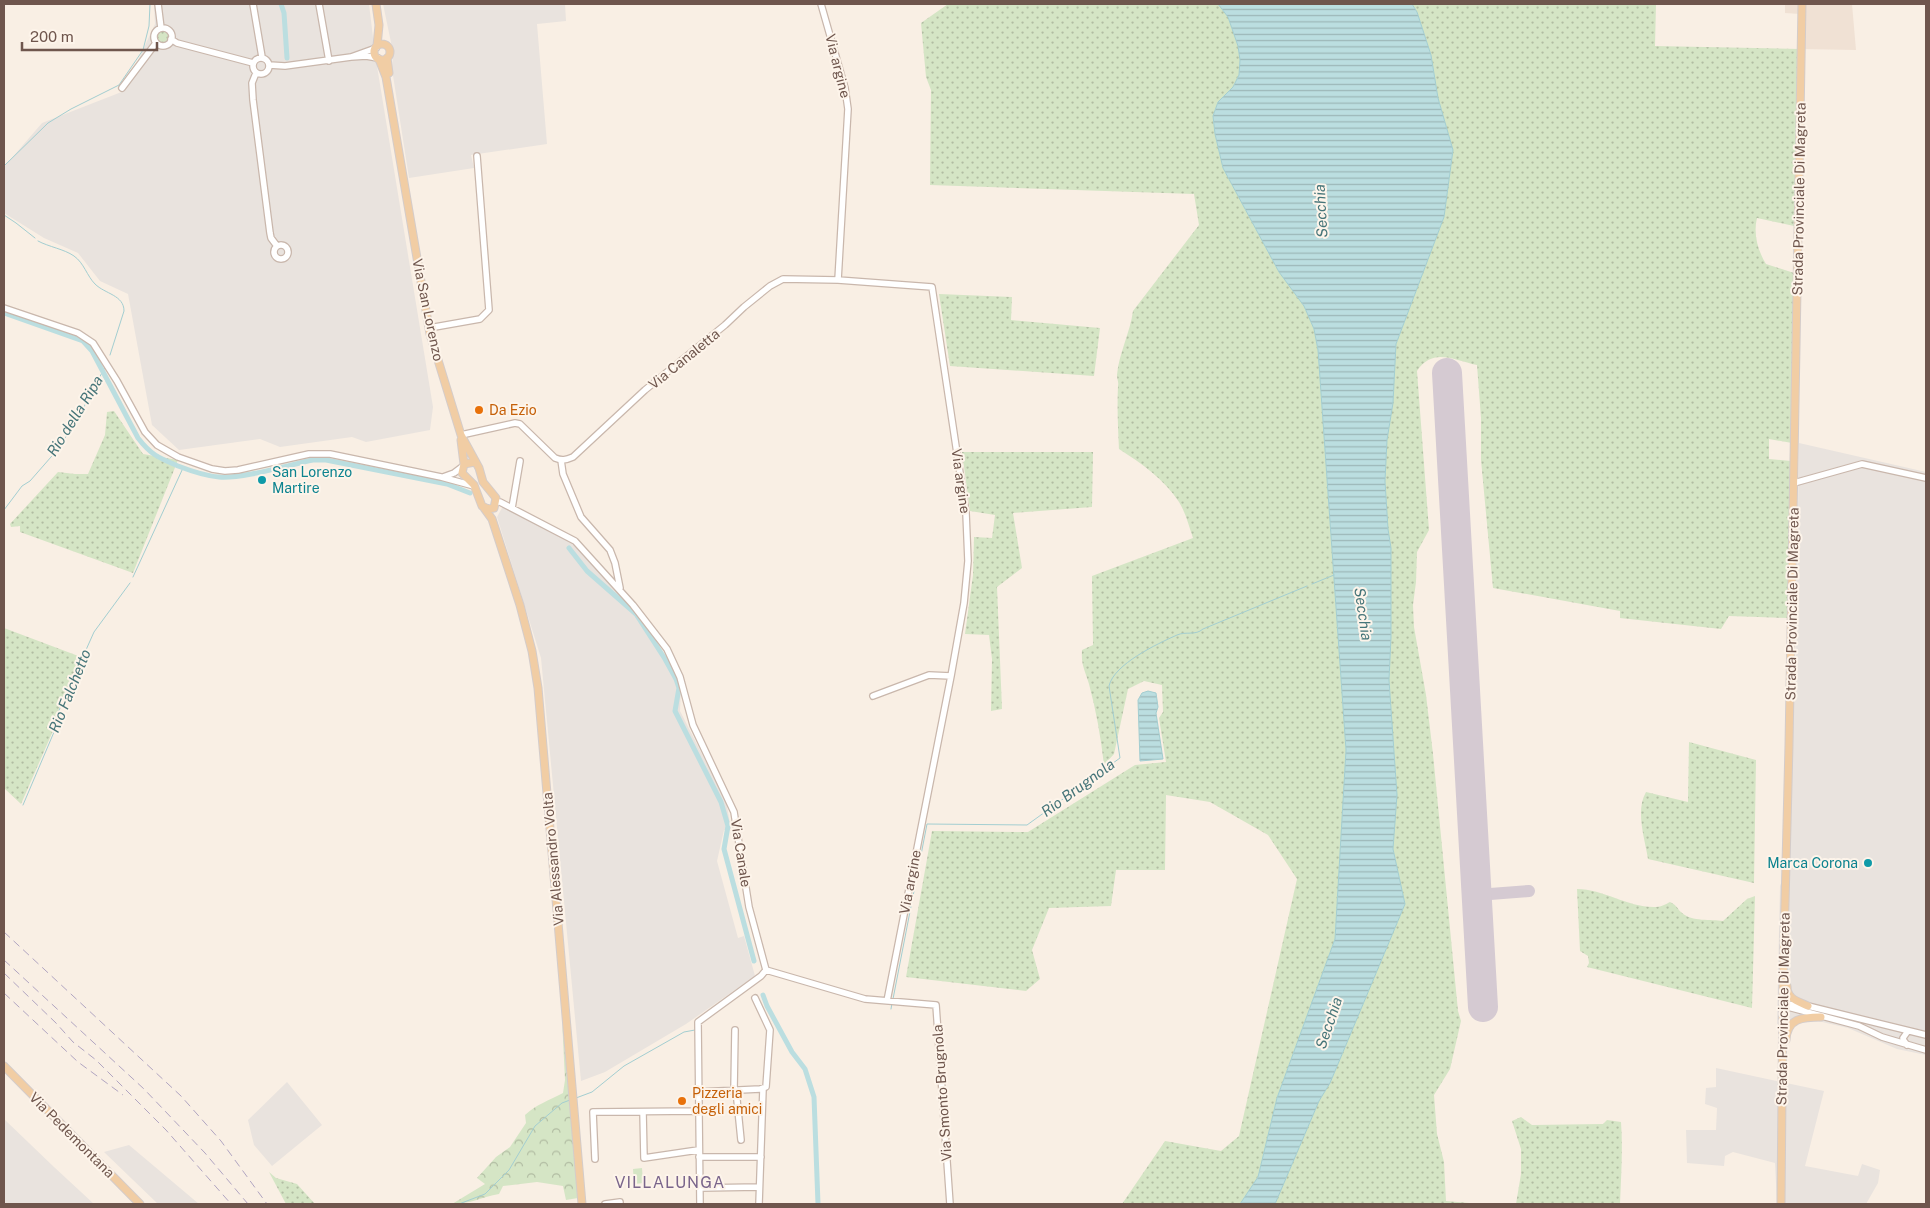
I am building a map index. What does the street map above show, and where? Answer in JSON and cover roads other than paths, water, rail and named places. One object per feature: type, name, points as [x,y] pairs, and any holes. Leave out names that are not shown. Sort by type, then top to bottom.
[{"type":"main road","points":[[376,4],[379,25],[390,53],[381,59],[375,55],[379,25]]},
{"type":"main road","name":"Strada Provinciale Di Magreta","points":[[1781,1204],[1802,4]]},
{"type":"main road","points":[[377,47],[386,46]]},
{"type":"main road","name":"Via San Lorenzo","points":[[381,59],[386,77],[429,328],[461,435]]},
{"type":"main road","points":[[461,435],[479,468],[483,482],[495,496],[492,520]]},
{"type":"main road","points":[[461,435],[462,473],[475,488],[480,503],[492,520]]},
{"type":"main road","points":[[463,466],[469,462],[475,462]]},
{"type":"main road","points":[[484,508],[495,505]]},
{"type":"main road","name":"Via Alessandro Volta","points":[[492,520],[520,605],[534,660],[538,688],[582,1204]]},
{"type":"main road","points":[[1784,952],[1787,956],[1787,994],[1808,1006]]},
{"type":"main road","points":[[1782,1070],[1785,1061],[1786,1035],[1792,1022],[1806,1017],[1821,1017]]},
{"type":"main road","name":"Via Pedemontana","points":[[4,1066],[140,1204]]},
{"type":"street","points":[[158,4],[160,28]]},
{"type":"street","points":[[253,4],[262,57],[266,59],[269,65],[268,70],[264,73],[256,73]]},
{"type":"street","points":[[319,4],[330,61]]},
{"type":"street","name":"Via argine","points":[[821,4],[845,88],[848,109],[838,280]]},
{"type":"street","points":[[172,39],[166,45],[161,46],[156,43],[154,33],[160,28],[166,29],[177,43],[253,63]]},
{"type":"street","points":[[122,88],[156,43]]},
{"type":"street","points":[[351,57],[377,47]]},
{"type":"street","points":[[269,65],[285,66],[366,56],[381,59]]},
{"type":"street","points":[[256,73],[253,69],[253,63],[255,59],[262,57]]},
{"type":"street","points":[[256,73],[252,83],[253,100],[270,233],[277,246]]},
{"type":"street","points":[[429,328],[480,318],[489,310],[477,156]]},
{"type":"street","name":"Via Canaletta","points":[[561,460],[573,457],[645,390],[770,286],[783,279],[838,280],[932,287]]},
{"type":"street","name":"Via argine","points":[[890,1001],[951,676],[964,602],[968,561],[966,513],[932,287]]},
{"type":"street","points":[[4,308],[78,333],[93,343],[117,381],[145,432],[157,445],[178,457],[212,469],[232,470],[309,454],[330,454],[441,477],[469,484],[475,488]]},
{"type":"street","points":[[461,435],[517,423],[550,454],[561,460],[563,474],[581,517],[610,550],[621,590]]},
{"type":"street","points":[[512,508],[520,461]]},
{"type":"street","points":[[1794,483],[1862,464],[1926,478]]},
{"type":"street","points":[[441,477],[454,474],[463,466]]},
{"type":"street","name":"Via Canale","points":[[495,505],[512,508],[575,541],[646,620],[672,658],[680,677],[693,724],[734,812],[749,907],[766,970]]},
{"type":"street","points":[[873,696],[929,675],[951,676]]},
{"type":"street","points":[[700,1204],[698,1022],[761,976],[766,970]]},
{"type":"street","name":"Via Smonto Brugnola","points":[[766,970],[856,997],[936,1006],[950,1204]]},
{"type":"street","points":[[754,998],[770,1030],[767,1084],[763,1089],[759,1204]]},
{"type":"street","points":[[1783,1004],[1808,1006],[1926,1035]]},
{"type":"street","points":[[1783,1004],[1821,1017],[1859,1026],[1882,1037],[1926,1050]]},
{"type":"street","points":[[735,1030],[735,1090],[741,1140]]},
{"type":"street","points":[[1908,1031],[1903,1038],[1908,1045]]},
{"type":"street","points":[[698,1092],[763,1089]]},
{"type":"street","points":[[595,1159],[593,1112],[698,1111]]},
{"type":"street","points":[[643,1112],[644,1158],[698,1150]]},
{"type":"street","points":[[699,1157],[761,1157]]},
{"type":"street","points":[[700,1188],[759,1187]]},
{"type":"street","points":[[604,1204],[620,1202]]},
{"type":"water","name":"Secchia","points":[[1218,4],[1412,4],[1417,12],[1431,55],[1438,98],[1453,150],[1444,217],[1396,344],[1393,403],[1387,440],[1385,481],[1391,548],[1389,680],[1397,795],[1393,849],[1405,904],[1330,1083],[1319,1101],[1275,1204],[1240,1204],[1258,1177],[1277,1098],[1335,939],[1346,750],[1318,350],[1314,329],[1304,306],[1279,272],[1223,168],[1213,116],[1218,102],[1233,87],[1239,75],[1240,60],[1238,46],[1228,17]]},
{"type":"water","points":[[1148,691],[1156,693],[1158,707],[1156,713],[1163,759],[1140,761],[1138,700],[1142,693]]},
{"type":"waterway","points":[[4,166],[48,123],[119,85],[143,50],[149,26],[150,4]]},
{"type":"waterway","points":[[281,4],[284,13],[287,58]]},
{"type":"waterway","name":"Rio della Ripa","points":[[4,215],[35,238]]},
{"type":"waterway","name":"Rio della Ripa","points":[[38,241],[74,256],[95,284],[121,301],[124,311],[110,355]]},
{"type":"waterway","points":[[4,313],[83,341],[92,351],[138,438],[156,455],[178,466],[209,476],[229,477],[253,474],[313,460],[326,460],[447,484],[470,493]]},
{"type":"waterway","name":"Rio della Ripa","points":[[4,510],[22,486],[30,481],[58,449],[78,418],[105,367]]},
{"type":"waterway","name":"Rio Falchetto","points":[[133,577],[183,468]]},
{"type":"waterway","points":[[569,548],[587,571],[636,614],[676,679],[679,688],[675,711],[721,802],[728,826],[724,849],[754,961]]},
{"type":"waterway","name":"Rio Brugnola","points":[[1312,584],[1334,575]]},
{"type":"waterway","name":"Rio Falchetto","points":[[23,805],[57,725],[56,717],[94,632],[130,583]]},
{"type":"waterway","name":"Rio Brugnola","points":[[893,999],[927,824],[1027,825],[1120,758],[1109,686],[1119,670],[1127,663],[1148,649],[1177,635],[1200,631],[1307,586]]},
{"type":"waterway","points":[[763,995],[792,1052],[805,1069],[814,1097],[818,1204]]},
{"type":"waterway","name":"Rio Brugnola","points":[[891,1009],[892,1003]]},
{"type":"waterway","name":"Rio Brugnola","points":[[576,1098],[592,1092],[624,1066],[684,1032],[695,1030]]},
{"type":"waterway","name":"Rio Brugnola","points":[[459,1204],[485,1194],[509,1170],[535,1126],[562,1103],[570,1100]]},
{"type":"railway","points":[[4,932],[181,1096],[221,1141],[267,1204]]},
{"type":"railway","points":[[4,960],[144,1089],[205,1153],[248,1204]]},
{"type":"railway","points":[[4,973],[73,1042],[96,1060],[166,1130],[231,1204]]},
{"type":"railway","points":[[4,993],[78,1062],[123,1095]]},
{"type":"place","name":"Da Ezio","points":[[479,410]]},
{"type":"place","name":"San Lorenzo Martire","points":[[262,480]]},
{"type":"place","name":"Marca Corona","points":[[1868,863]]},
{"type":"place","name":"Pizzeria degli amici","points":[[682,1101]]},
{"type":"district","name":"VILLALUNGA","points":[[670,1182]]}]
